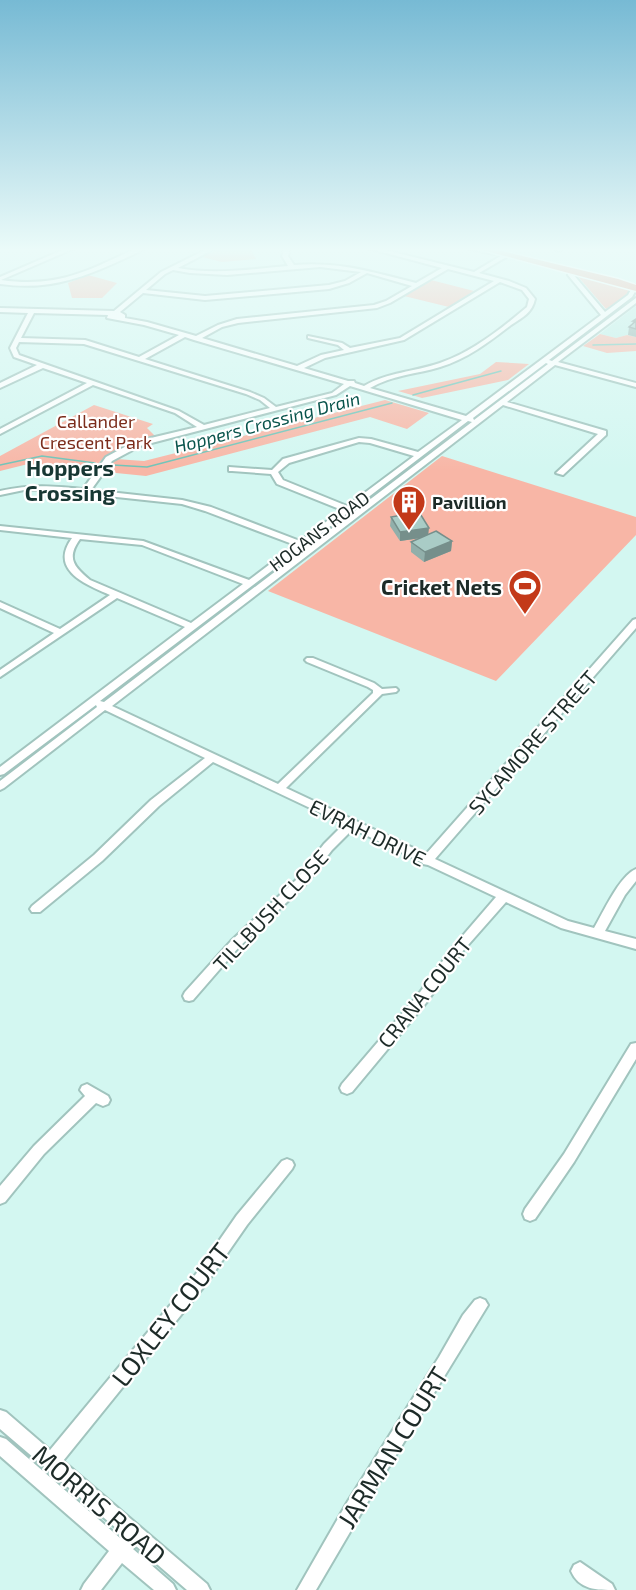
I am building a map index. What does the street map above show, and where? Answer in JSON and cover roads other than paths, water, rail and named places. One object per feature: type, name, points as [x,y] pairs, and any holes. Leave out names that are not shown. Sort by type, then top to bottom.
[{"type":"street","points":[[27,322],[13,348],[16,356],[177,412],[203,427]]},
{"type":"street","points":[[142,322],[471,419]]},
{"type":"street","points":[[198,338],[220,326],[233,322]]},
{"type":"street","points":[[299,368],[314,359],[388,343],[412,335],[432,322]]},
{"type":"street","points":[[366,387],[383,378],[452,361],[509,322]]},
{"type":"street","name":"HOGANS ROAD","points":[[0,786],[192,627],[249,583],[306,546],[595,322]]},
{"type":"street","name":"HOGANS ROAD","points":[[0,772],[277,576],[347,509],[471,419],[502,403],[607,322]]},
{"type":"street","points":[[139,359],[187,334]]},
{"type":"street","points":[[310,337],[340,344],[350,351]]},
{"type":"street","points":[[17,340],[81,341],[255,396],[275,409]]},
{"type":"street","points":[[544,361],[636,385]]},
{"type":"street","points":[[0,386],[41,366]]},
{"type":"street","points":[[0,432],[92,383]]},
{"type":"street","points":[[86,491],[109,459],[137,444],[334,394],[351,383]]},
{"type":"street","points":[[502,403],[603,433],[614,432]]},
{"type":"street","points":[[560,473],[603,433]]},
{"type":"street","points":[[231,469],[274,472],[286,460],[359,441],[371,441],[419,455]]},
{"type":"street","points":[[274,472],[280,482],[347,509]]},
{"type":"street","points":[[0,493],[38,488],[86,491],[195,505],[306,546]]},
{"type":"street","points":[[0,528],[155,546],[249,583]]},
{"type":"street","points":[[78,536],[68,552],[68,559],[74,571],[87,582],[192,627]]},
{"type":"street","points":[[262,574],[277,576]]},
{"type":"street","points":[[0,674],[116,595]]},
{"type":"street","points":[[0,605],[60,632]]},
{"type":"street","name":"SYCAMORE STREET","points":[[427,861],[635,625]]},
{"type":"street","points":[[310,660],[371,685],[379,692]]},
{"type":"street","points":[[280,788],[372,702],[379,692],[393,690]]},
{"type":"street","name":"EVRAH DRIVE","points":[[100,703],[502,897],[565,925],[636,944]]},
{"type":"street","points":[[36,909],[98,858],[154,803],[213,758]]},
{"type":"street","name":"TILLBUSH CLOSE","points":[[189,996],[235,944],[300,883],[328,847],[351,824]]},
{"type":"street","points":[[597,934],[621,892],[636,873]]},
{"type":"street","name":"CRANA COURT","points":[[347,1088],[422,999],[457,950],[502,897]]},
{"type":"street","points":[[530,1214],[569,1158],[636,1048]]},
{"type":"street","points":[[0,1197],[39,1150],[95,1095]]},
{"type":"street","name":"LOXLEY COURT","points":[[51,1461],[201,1279],[242,1220],[287,1165]]},
{"type":"street","name":"JARMAN COURT","points":[[306,1590],[376,1469],[443,1365],[467,1319],[480,1305]]},
{"type":"street","name":"MORRIS ROAD","points":[[0,1418],[201,1590]]},
{"type":"street","name":"MORRIS ROAD","points":[[0,1445],[167,1590]]},
{"type":"street","points":[[61,1498],[74,1482]]},
{"type":"street","points":[[90,1590],[135,1533]]},
{"type":"street","points":[[580,1570],[606,1590]]},
{"type":"waterway","name":"Hoppers Crossing Drain","points":[[593,345],[636,344]]},
{"type":"waterway","name":"Hoppers Crossing Drain","points":[[413,395],[501,371]]},
{"type":"waterway","name":"Hoppers Crossing Drain","points":[[113,465],[147,467],[392,403]]},
{"type":"waterway","name":"Hoppers Crossing Drain","points":[[0,465],[42,456],[95,463]]},
{"type":"place","name":"Pavillion","points":[[409,531]]},
{"type":"place","name":"Cricket Nets","points":[[525,615]]},
{"type":"district","name":"Hoppers Crossing","points":[[70,480]]},
{"type":"park label","name":"Callander Crescent Park","points":[[96,431]]}]
